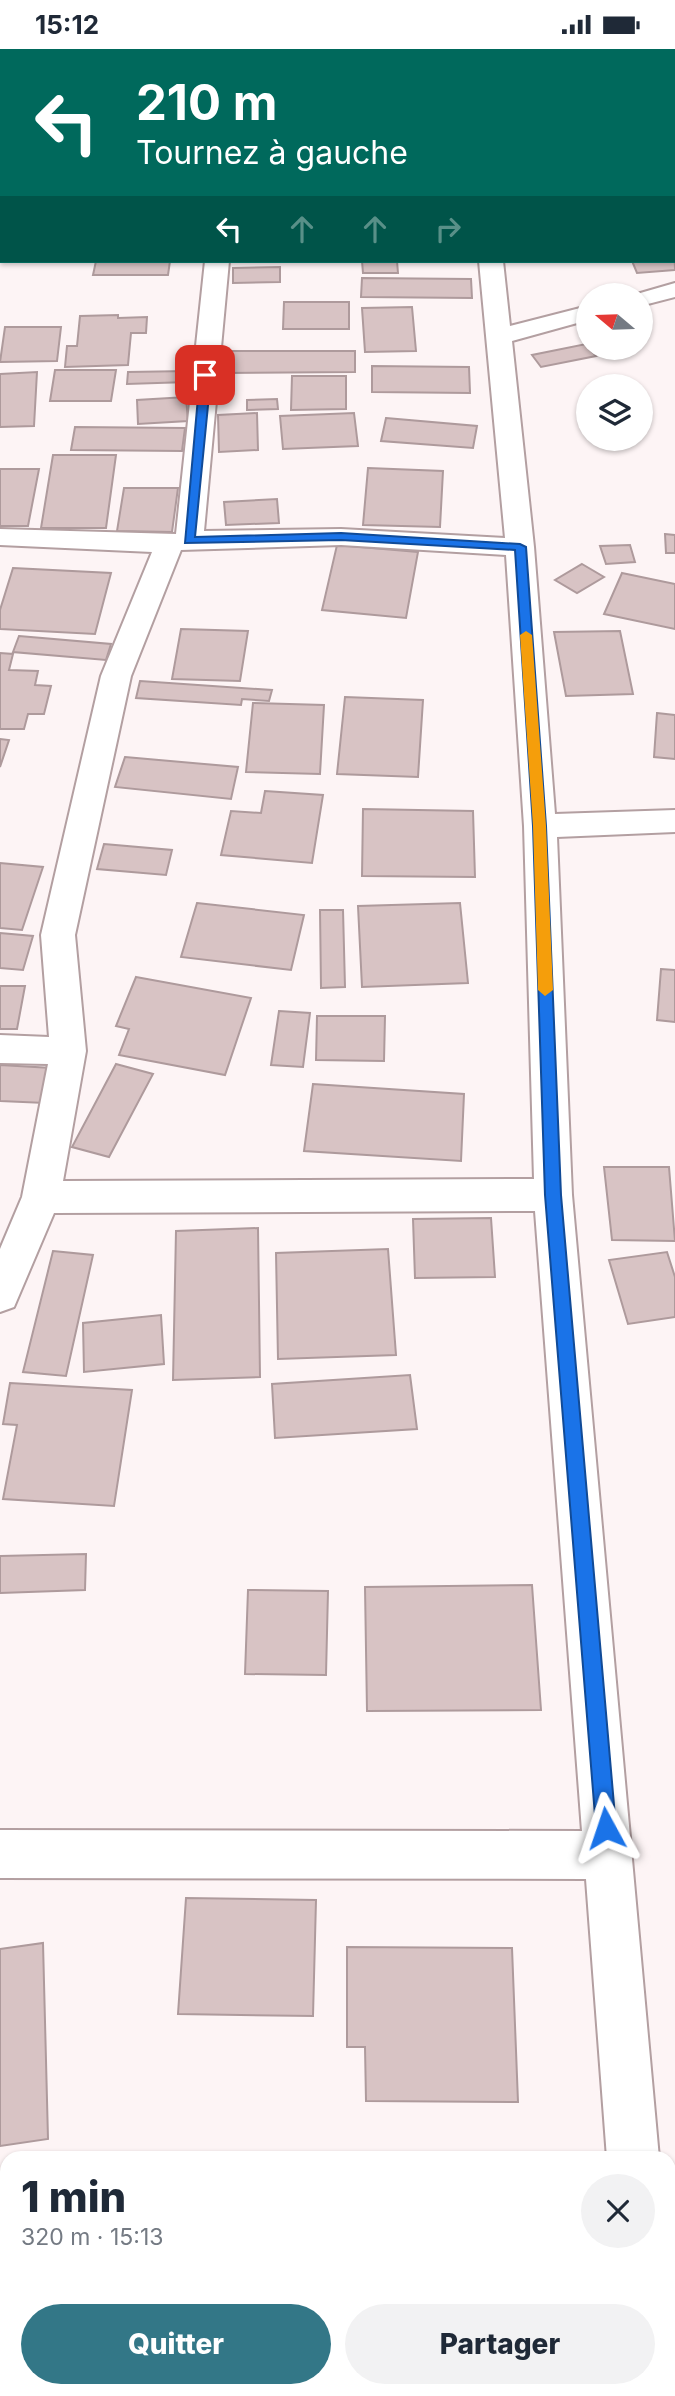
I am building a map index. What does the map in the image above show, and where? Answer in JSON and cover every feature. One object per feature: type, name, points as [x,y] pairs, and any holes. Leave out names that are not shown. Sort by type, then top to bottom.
[{"type":"street","points":[[0,1295],[41,1197],[68,1051],[58,935],[116,676],[179,542],[217,263]]},
{"type":"street","points":[[491,263],[520,547],[540,826],[553,1195],[632,2151]]},
{"type":"street","points":[[653,296],[675,290]]},
{"type":"street","points":[[497,337],[576,316]]},
{"type":"street","points":[[0,537],[179,542],[341,537],[520,547]]},
{"type":"street","points":[[540,826],[675,821]]},
{"type":"street","points":[[0,1049],[68,1051]]},
{"type":"street","points":[[41,1197],[553,1195]]},
{"type":"street","points":[[0,1854],[608,1855]]},
{"type":"building","points":[[96,263],[170,263],[168,275],[93,275]]},
{"type":"building","points":[[362,263],[397,263],[398,273],[363,273]]},
{"type":"building","points":[[633,263],[675,263],[675,270],[637,273]]},
{"type":"building","points":[[280,267],[280,282],[233,283],[233,268]]},
{"type":"building","points":[[362,278],[471,279],[472,298],[361,297]]},
{"type":"building","points":[[284,302],[349,302],[349,329],[283,329]]},
{"type":"building","points":[[412,307],[416,351],[365,352],[362,308]]},
{"type":"building","points":[[118,315],[118,318],[147,317],[146,333],[131,333],[128,365],[65,367],[67,346],[77,346],[80,316]]},
{"type":"building","points":[[5,327],[61,327],[57,361],[0,362]]},
{"type":"building","points":[[576,346],[576,360],[541,367],[532,355]]},
{"type":"building","points":[[223,351],[355,351],[355,372],[222,373]]},
{"type":"building","points":[[372,366],[469,367],[470,393],[372,392]]},
{"type":"building","points":[[55,370],[116,370],[111,401],[50,401]]},
{"type":"building","points":[[188,371],[188,382],[127,384],[128,372]]},
{"type":"building","points":[[37,372],[34,426],[0,427],[0,374]]},
{"type":"building","points":[[292,376],[346,376],[346,409],[291,410]]},
{"type":"building","points":[[186,397],[188,421],[138,424],[137,400]]},
{"type":"building","points":[[277,399],[278,409],[247,410],[247,400]]},
{"type":"building","points":[[257,413],[258,450],[219,452],[218,415]]},
{"type":"building","points":[[354,413],[358,446],[283,449],[280,416]]},
{"type":"building","points":[[386,418],[477,426],[473,448],[381,441]]},
{"type":"building","points":[[75,427],[185,428],[182,451],[71,450]]},
{"type":"building","points":[[53,455],[116,455],[106,528],[41,528]]},
{"type":"building","points":[[368,468],[443,471],[440,527],[363,525]]},
{"type":"building","points":[[0,469],[39,469],[28,526],[0,526]]},
{"type":"building","points":[[124,488],[178,488],[172,532],[117,531]]},
{"type":"building","points":[[277,499],[279,523],[226,525],[224,502]]},
{"type":"building","points":[[665,534],[675,535],[675,553],[666,553]]},
{"type":"building","points":[[337,545],[418,552],[406,618],[322,610]]},
{"type":"building","points":[[630,545],[635,562],[606,564],[600,546]]},
{"type":"building","points":[[582,564],[604,577],[577,593],[555,580]]},
{"type":"building","points":[[13,568],[111,573],[95,634],[0,629],[0,610]]},
{"type":"building","points":[[622,573],[675,584],[675,629],[604,614]]},
{"type":"building","points":[[181,629],[248,631],[240,681],[172,679]]},
{"type":"building","points":[[620,631],[633,694],[566,696],[554,632]]},
{"type":"building","points":[[19,636],[111,644],[106,660],[13,652]]},
{"type":"building","points":[[0,653],[13,654],[9,670],[38,671],[35,685],[51,686],[44,714],[28,714],[24,729],[0,729]]},
{"type":"building","points":[[140,681],[272,690],[269,701],[242,699],[241,705],[136,698]]},
{"type":"building","points":[[345,697],[423,700],[418,777],[337,774]]},
{"type":"building","points":[[253,703],[324,705],[320,774],[246,772]]},
{"type":"building","points":[[657,713],[675,715],[675,759],[654,757]]},
{"type":"building","points":[[0,739],[9,740],[0,767]]},
{"type":"building","points":[[125,757],[238,767],[231,799],[115,787]]},
{"type":"building","points":[[265,791],[323,795],[312,863],[221,855],[231,811],[261,813]]},
{"type":"building","points":[[363,809],[473,811],[475,877],[362,876]]},
{"type":"building","points":[[104,844],[172,850],[166,875],[97,869]]},
{"type":"building","points":[[0,863],[43,867],[22,930],[0,928]]},
{"type":"building","points":[[197,903],[304,915],[291,970],[181,957]]},
{"type":"building","points":[[460,903],[468,983],[362,987],[358,906]]},
{"type":"building","points":[[320,910],[343,910],[345,987],[321,988]]},
{"type":"building","points":[[0,933],[33,936],[23,970],[0,968]]},
{"type":"building","points":[[661,969],[675,970],[675,1022],[657,1020]]},
{"type":"building","points":[[136,977],[251,998],[225,1075],[119,1055],[129,1029],[116,1026]]},
{"type":"building","points":[[0,986],[25,986],[17,1029],[0,1029]]},
{"type":"building","points":[[279,1011],[310,1013],[303,1067],[271,1065]]},
{"type":"building","points":[[317,1016],[385,1016],[384,1061],[316,1060]]},
{"type":"building","points":[[116,1064],[153,1074],[109,1157],[72,1147]]},
{"type":"building","points":[[0,1065],[52,1068],[45,1103],[0,1101]]},
{"type":"building","points":[[313,1084],[464,1094],[461,1161],[304,1151]]},
{"type":"building","points":[[604,1167],[669,1167],[675,1241],[612,1240]]},
{"type":"building","points":[[491,1218],[495,1277],[415,1278],[413,1219]]},
{"type":"building","points":[[258,1228],[260,1377],[173,1380],[176,1231]]},
{"type":"building","points":[[388,1249],[396,1355],[278,1359],[276,1253]]},
{"type":"building","points":[[53,1251],[93,1255],[66,1376],[23,1372]]},
{"type":"building","points":[[667,1252],[675,1277],[675,1317],[628,1324],[609,1260]]},
{"type":"building","points":[[161,1315],[164,1364],[84,1372],[83,1323]]},
{"type":"building","points":[[410,1375],[417,1429],[275,1438],[272,1384]]},
{"type":"building","points":[[10,1383],[132,1390],[114,1506],[3,1499],[17,1425],[3,1424]]},
{"type":"building","points":[[86,1554],[85,1590],[0,1593],[0,1556]]},
{"type":"building","points":[[532,1585],[541,1710],[367,1711],[365,1587]]},
{"type":"building","points":[[248,1590],[328,1591],[326,1675],[245,1674]]},
{"type":"building","points":[[186,1898],[316,1900],[313,2016],[178,2014]]},
{"type":"building","points":[[43,1943],[48,2139],[0,2146],[0,1949]]},
{"type":"building","points":[[347,1947],[512,1948],[518,2102],[366,2101],[365,2047],[347,2047]]},
{"type":"slow traffic","points":[[526,635],[540,826],[545,990]]},
{"type":"route","points":[[205,375],[189,540],[341,537],[520,547],[540,826],[553,1195],[606,1828]]}]
